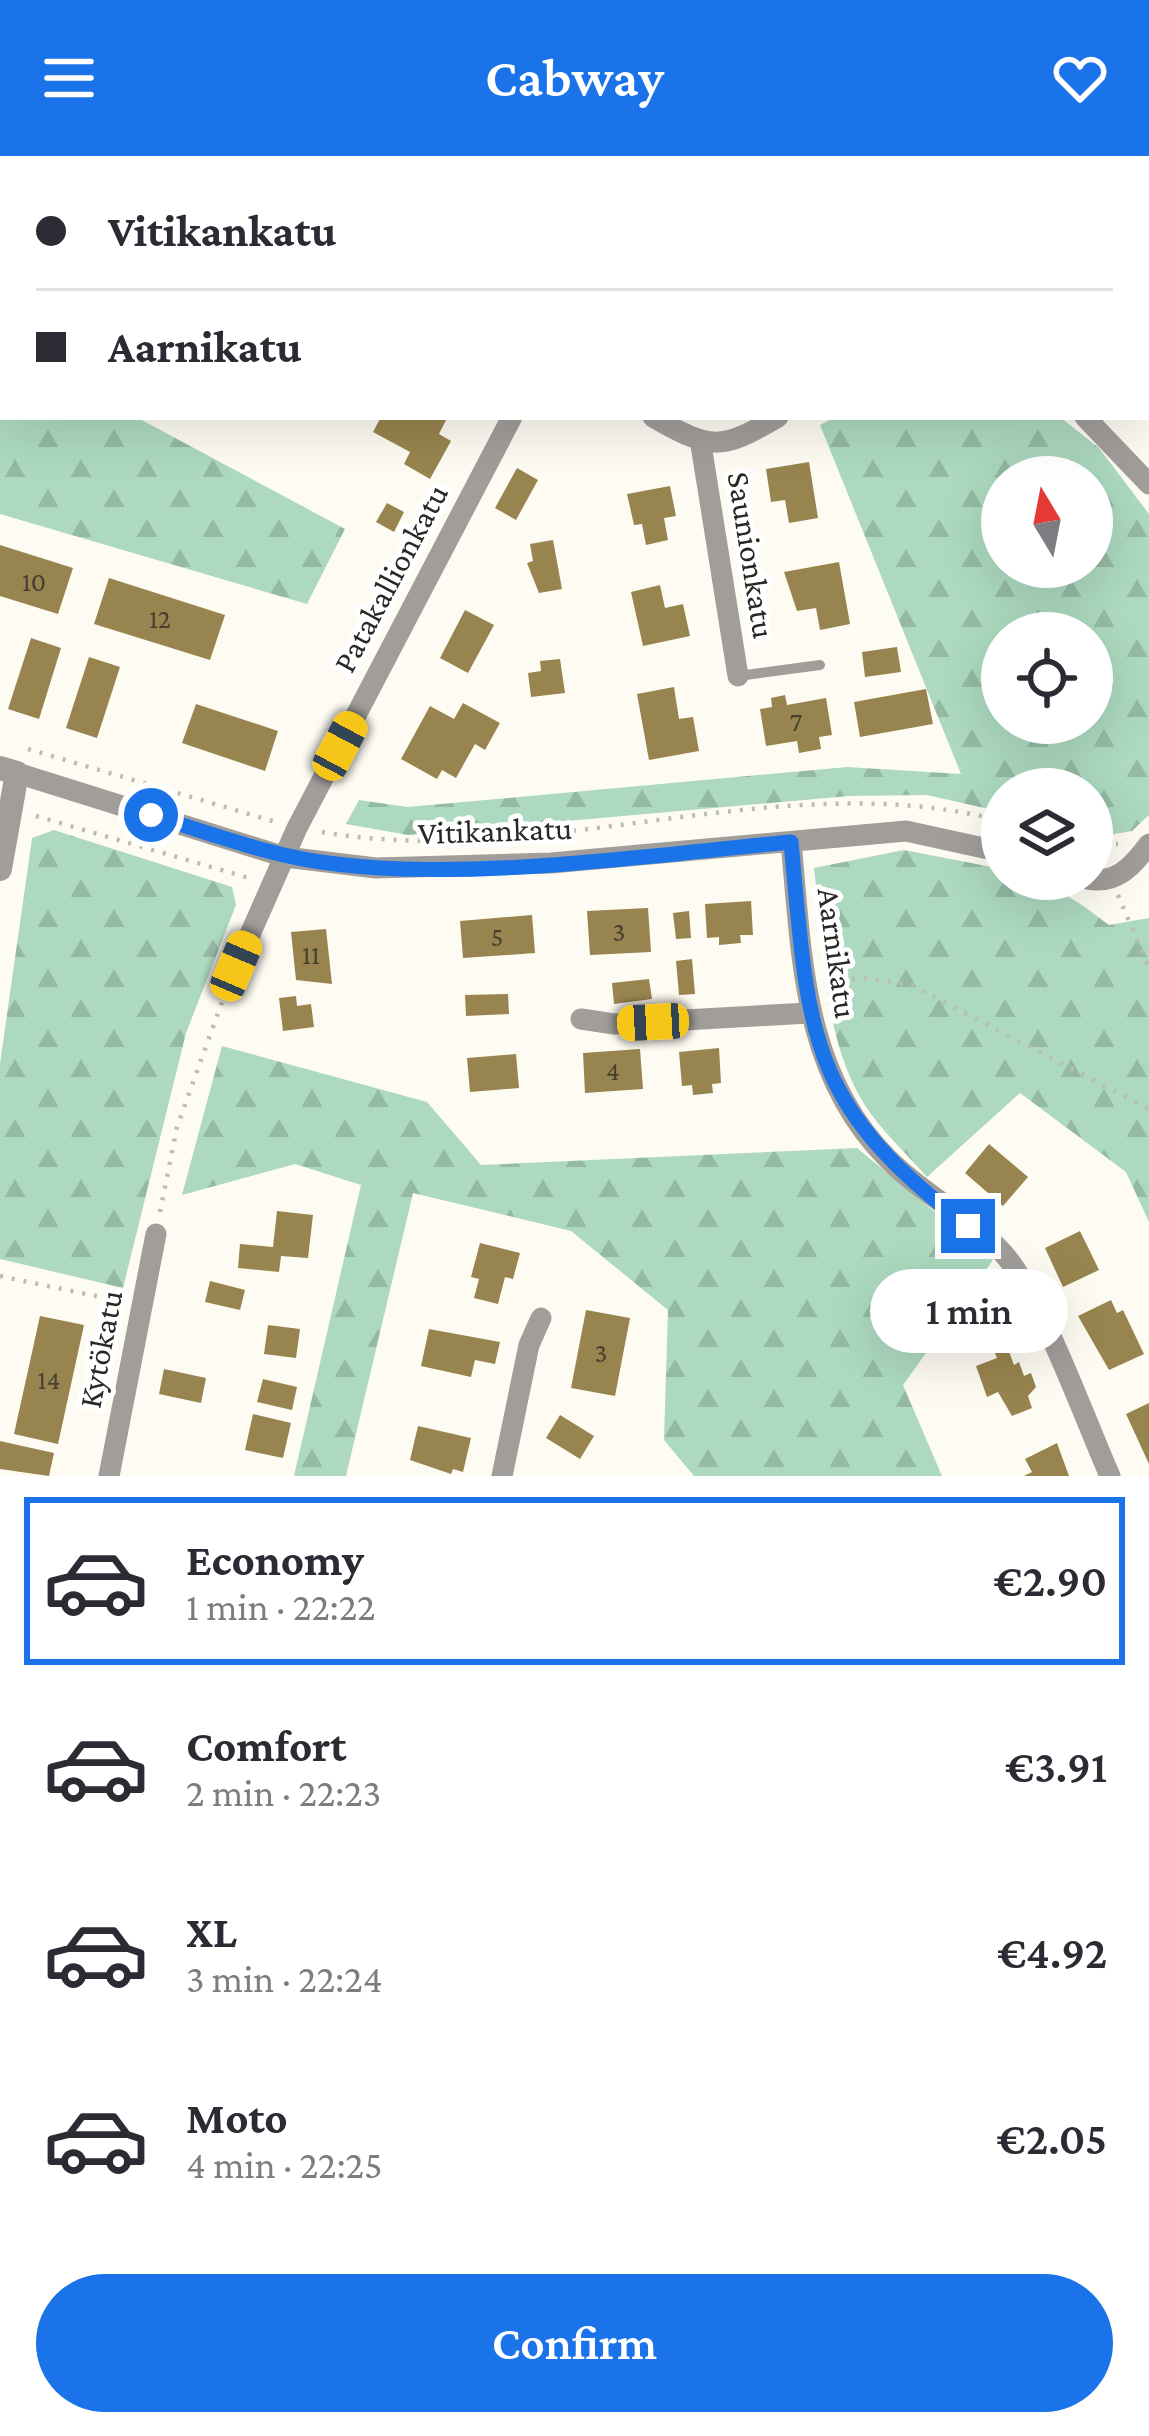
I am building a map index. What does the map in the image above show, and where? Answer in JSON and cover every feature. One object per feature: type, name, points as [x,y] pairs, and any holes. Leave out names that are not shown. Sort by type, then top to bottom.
[{"type":"street","name":"Patakallionkatu","points":[[236,966],[297,828],[509,420]]},
{"type":"street","points":[[657,420],[701,445],[735,442],[773,420]]},
{"type":"street","points":[[1088,420],[1149,484]]},
{"type":"street","name":"Saunionkatu","points":[[701,445],[738,676]]},
{"type":"street","points":[[0,869],[9,771]]},
{"type":"street","name":"Vitikankatu","points":[[9,771],[285,856],[376,868],[551,863],[906,831],[981,847]]},
{"type":"street","name":"Aarnikatu","points":[[791,842],[808,1013],[851,1117],[888,1160],[1002,1252],[1022,1281],[1110,1476]]},
{"type":"street","points":[[1113,878],[1149,844]]},
{"type":"street","points":[[581,1018],[614,1024],[808,1013]]},
{"type":"street","name":"Kytökatu","points":[[109,1476],[156,1234]]},
{"type":"street","points":[[502,1476],[529,1345],[541,1318]]},
{"type":"lane","points":[[738,676],[820,665]]},
{"type":"path","points":[[18,746],[297,828],[409,841],[858,802],[943,806],[981,815]]},
{"type":"path","points":[[1113,881],[1149,968]]},
{"type":"path","points":[[156,1234],[177,1126],[236,966]]},
{"type":"path","points":[[805,985],[862,978],[909,984],[1149,1109]]},
{"type":"path","points":[[0,1276],[142,1306]]},
{"type":"green space","points":[[0,420],[142,420],[345,529],[307,604],[0,514]]},
{"type":"green space","points":[[829,420],[1064,420],[1105,456],[981,456],[981,588],[1113,588],[1113,466],[1149,514],[1149,815],[1132,831],[1113,834],[1113,768],[981,768],[981,807],[927,795],[849,796],[408,835],[346,824],[359,800],[408,807],[847,767],[961,774],[820,425]]},
{"type":"green space","points":[[54,830],[232,887],[236,905],[186,1033],[123,1288],[0,1259],[0,1064],[32,838]]},
{"type":"green space","points":[[904,850],[981,865],[981,900],[1073,900],[1109,925],[1149,918],[1149,1222],[1126,1172],[1020,1093],[927,1177],[871,1114],[843,1058],[828,996],[814,868]]},
{"type":"green space","points":[[222,1046],[427,1102],[481,1165],[857,1148],[993,1260],[903,1385],[942,1476],[694,1476],[664,1440],[668,1310],[571,1231],[413,1193],[346,1476],[294,1476],[361,1185],[295,1164],[182,1195]]},
{"type":"building","points":[[379,420],[446,420],[439,434],[451,441],[430,479],[404,464],[410,452],[373,432]]},
{"type":"building","points":[[809,462],[818,518],[789,523],[785,500],[771,502],[766,469]]},
{"type":"building","points":[[517,468],[538,480],[516,520],[495,508]]},
{"type":"building","points":[[670,486],[676,516],[664,518],[668,540],[646,545],[642,524],[634,525],[627,494]]},
{"type":"building","points":[[387,503],[404,512],[394,532],[376,522]]},
{"type":"building","points":[[553,540],[562,589],[539,593],[527,563],[533,561],[530,544]]},
{"type":"building","points":[[0,545],[73,568],[58,614],[0,596]]},
{"type":"building","points":[[839,562],[850,624],[820,630],[816,608],[797,611],[784,572]]},
{"type":"building","points":[[109,578],[225,615],[210,660],[94,624]]},
{"type":"building","points":[[660,585],[665,608],[683,604],[690,636],[643,646],[631,592]]},
{"type":"building","points":[[465,610],[494,625],[468,673],[440,658]]},
{"type":"building","points":[[31,638],[61,648],[39,719],[8,709]]},
{"type":"building","points":[[897,647],[901,672],[865,677],[862,652]]},
{"type":"building","points":[[89,657],[120,667],[97,738],[66,728]]},
{"type":"building","points":[[560,659],[565,693],[531,697],[528,673],[541,671],[540,661]]},
{"type":"building","points":[[674,687],[679,719],[693,717],[699,751],[649,760],[637,694]]},
{"type":"building","points":[[926,689],[933,724],[860,737],[854,702]]},
{"type":"building","points":[[785,695],[787,705],[826,698],[832,735],[819,737],[821,749],[799,753],[797,741],[766,746],[760,709],[772,707],[771,698]]},
{"type":"building","points":[[463,703],[500,723],[485,750],[475,744],[456,778],[442,770],[437,779],[401,759],[430,706],[454,719]]},
{"type":"building","points":[[196,704],[278,731],[265,771],[182,743]]},
{"type":"building","points":[[751,901],[753,935],[740,935],[741,943],[719,945],[719,937],[707,938],[705,904]]},
{"type":"building","points":[[648,908],[651,952],[590,955],[587,911]]},
{"type":"building","points":[[689,911],[691,938],[676,939],[673,913]]},
{"type":"building","points":[[532,915],[535,953],[463,958],[460,921]]},
{"type":"building","points":[[326,929],[332,984],[296,980],[291,932]]},
{"type":"building","points":[[692,959],[695,994],[679,995],[676,961]]},
{"type":"building","points":[[649,979],[652,999],[614,1004],[612,983]]},
{"type":"building","points":[[508,994],[509,1014],[466,1016],[465,995]]},
{"type":"building","points":[[296,996],[297,1006],[311,1004],[314,1027],[283,1031],[279,998]]},
{"type":"building","points":[[719,1048],[721,1083],[712,1084],[713,1093],[693,1095],[692,1085],[682,1086],[679,1052]]},
{"type":"building","points":[[640,1049],[643,1089],[585,1093],[583,1053]]},
{"type":"building","points":[[516,1054],[519,1088],[470,1092],[467,1058]]},
{"type":"building","points":[[989,1144],[1028,1177],[1003,1206],[965,1173]]},
{"type":"building","points":[[277,1211],[313,1215],[308,1258],[281,1256],[279,1272],[238,1268],[240,1244],[273,1247]]},
{"type":"building","points":[[1080,1231],[1099,1270],[1063,1287],[1045,1248]]},
{"type":"building","points":[[480,1243],[520,1253],[513,1279],[505,1277],[498,1304],[474,1298],[479,1279],[471,1277]]},
{"type":"building","points":[[210,1281],[245,1290],[240,1310],[205,1302]]},
{"type":"building","points":[[1111,1300],[1117,1313],[1123,1310],[1144,1354],[1109,1370],[1078,1316]]},
{"type":"building","points":[[586,1310],[630,1318],[615,1396],[571,1388]]},
{"type":"building","points":[[40,1316],[84,1325],[58,1444],[14,1434]]},
{"type":"building","points":[[268,1325],[300,1329],[296,1358],[264,1354]]},
{"type":"building","points":[[429,1329],[500,1342],[495,1364],[475,1360],[471,1377],[421,1366]]},
{"type":"building","points":[[1005,1341],[1014,1365],[1019,1362],[1024,1376],[1031,1373],[1036,1387],[1028,1396],[1032,1408],[1012,1416],[998,1392],[987,1397],[976,1366],[997,1358],[992,1346]]},
{"type":"building","points":[[164,1369],[206,1378],[201,1403],[159,1394]]},
{"type":"building","points":[[263,1379],[297,1387],[292,1410],[257,1402]]},
{"type":"building","points":[[1149,1403],[1149,1464],[1126,1414]]},
{"type":"building","points":[[253,1414],[291,1423],[283,1458],[245,1450]]},
{"type":"building","points":[[560,1415],[594,1436],[580,1459],[546,1438]]},
{"type":"building","points":[[418,1426],[471,1438],[463,1472],[453,1469],[451,1474],[410,1460]]},
{"type":"building","points":[[0,1441],[54,1453],[49,1476],[0,1469]]},
{"type":"building","points":[[1057,1443],[1069,1476],[1024,1476],[1032,1472],[1025,1459]]},
{"type":"route","points":[[151,815],[285,856],[376,868],[551,863],[791,842],[808,1013],[820,1051],[851,1117],[888,1160],[968,1226]]}]
